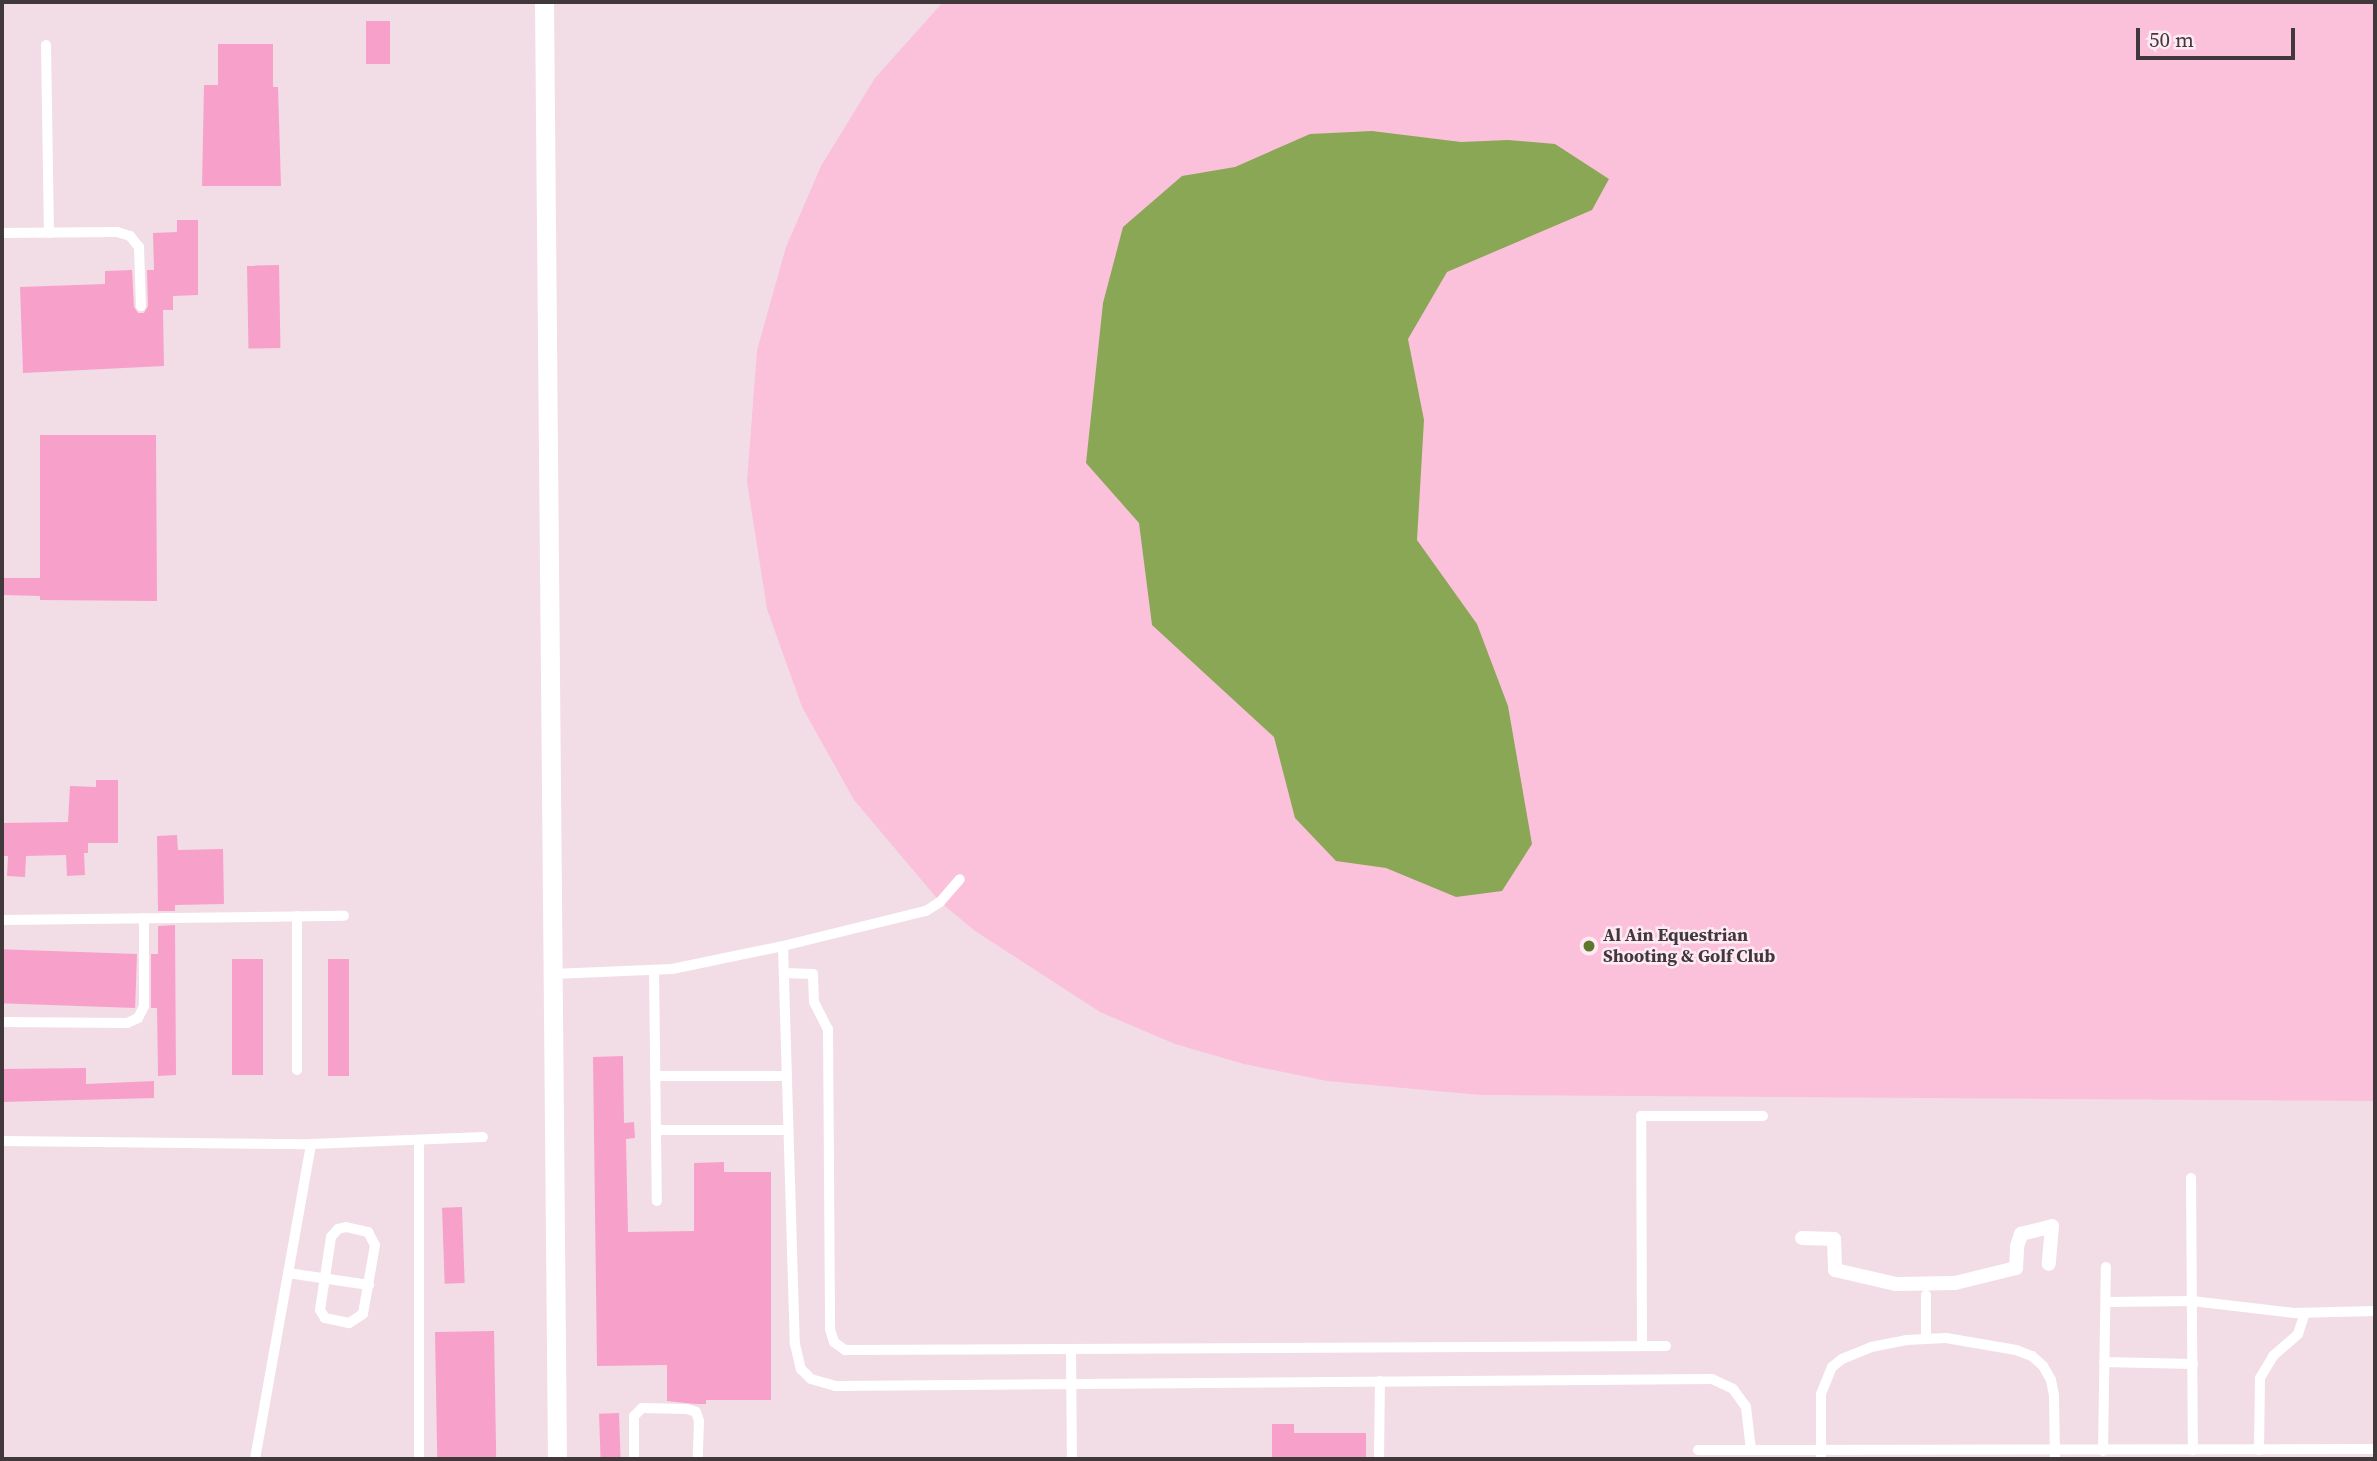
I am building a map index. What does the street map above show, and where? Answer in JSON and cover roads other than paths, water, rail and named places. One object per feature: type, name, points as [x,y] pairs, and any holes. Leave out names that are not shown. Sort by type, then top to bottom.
[{"type":"street","points":[[544,2],[557,1459]]},
{"type":"street","points":[[1802,1238],[1835,1239],[1835,1270],[1896,1284],[1955,1283],[2016,1268],[2021,1234],[2039,1227],[2052,1226],[2049,1264]]},
{"type":"lane","points":[[46,45],[50,233]]},
{"type":"lane","points":[[2,233],[117,232],[130,236],[139,247],[141,306]]},
{"type":"lane","points":[[553,974],[654,970],[783,946],[926,911],[940,902],[960,878]]},
{"type":"lane","points":[[297,916],[297,1070]]},
{"type":"lane","points":[[2,919],[344,916]]},
{"type":"lane","points":[[2,1021],[127,1023],[138,1018],[144,1006],[144,918]]},
{"type":"lane","points":[[783,946],[796,1357],[811,1378],[835,1386],[1712,1379],[1733,1389],[1746,1407],[1751,1450]]},
{"type":"lane","points":[[654,970],[657,1201]]},
{"type":"lane","points":[[784,973],[813,974],[814,1002],[828,1029],[830,1329],[834,1342],[852,1352],[1666,1346]]},
{"type":"lane","points":[[655,1076],[786,1076]]},
{"type":"lane","points":[[1642,1346],[1641,1116],[1763,1116]]},
{"type":"lane","points":[[656,1130],[788,1130]]},
{"type":"lane","points":[[2,1140],[311,1144],[483,1138]]},
{"type":"lane","points":[[419,1141],[419,1459]]},
{"type":"lane","points":[[255,1459],[311,1144]]},
{"type":"lane","points":[[2191,1178],[2193,1450]]},
{"type":"lane","points":[[346,1227],[365,1230],[374,1240],[363,1314],[349,1323],[329,1319],[321,1314],[324,1278],[331,1237],[338,1229],[346,1227]]},
{"type":"lane","points":[[2103,1451],[2106,1267]]},
{"type":"lane","points":[[288,1273],[369,1285]]},
{"type":"lane","points":[[1926,1284],[1926,1338]]},
{"type":"lane","points":[[2105,1302],[2192,1301],[2305,1313],[2375,1311]]},
{"type":"lane","points":[[2259,1450],[2260,1378],[2273,1356],[2298,1334],[2305,1313]]},
{"type":"lane","points":[[1821,1455],[1821,1394],[1832,1367],[1842,1359],[1871,1347],[1926,1338],[1992,1343],[2032,1356],[2051,1380],[2055,1455]]},
{"type":"lane","points":[[1071,1350],[1072,1459]]},
{"type":"lane","points":[[2104,1362],[2193,1364]]},
{"type":"lane","points":[[1379,1459],[1380,1381]]},
{"type":"lane","points":[[634,1459],[634,1416],[642,1408],[687,1409],[696,1412],[699,1421],[698,1459]]},
{"type":"lane","points":[[1698,1450],[1751,1450],[1821,1455],[2055,1455],[2103,1451],[2375,1449]]},
{"type":"place","name":"Al Ain Equestrian Shooting & Golf Club","points":[[1589,946]]}]
